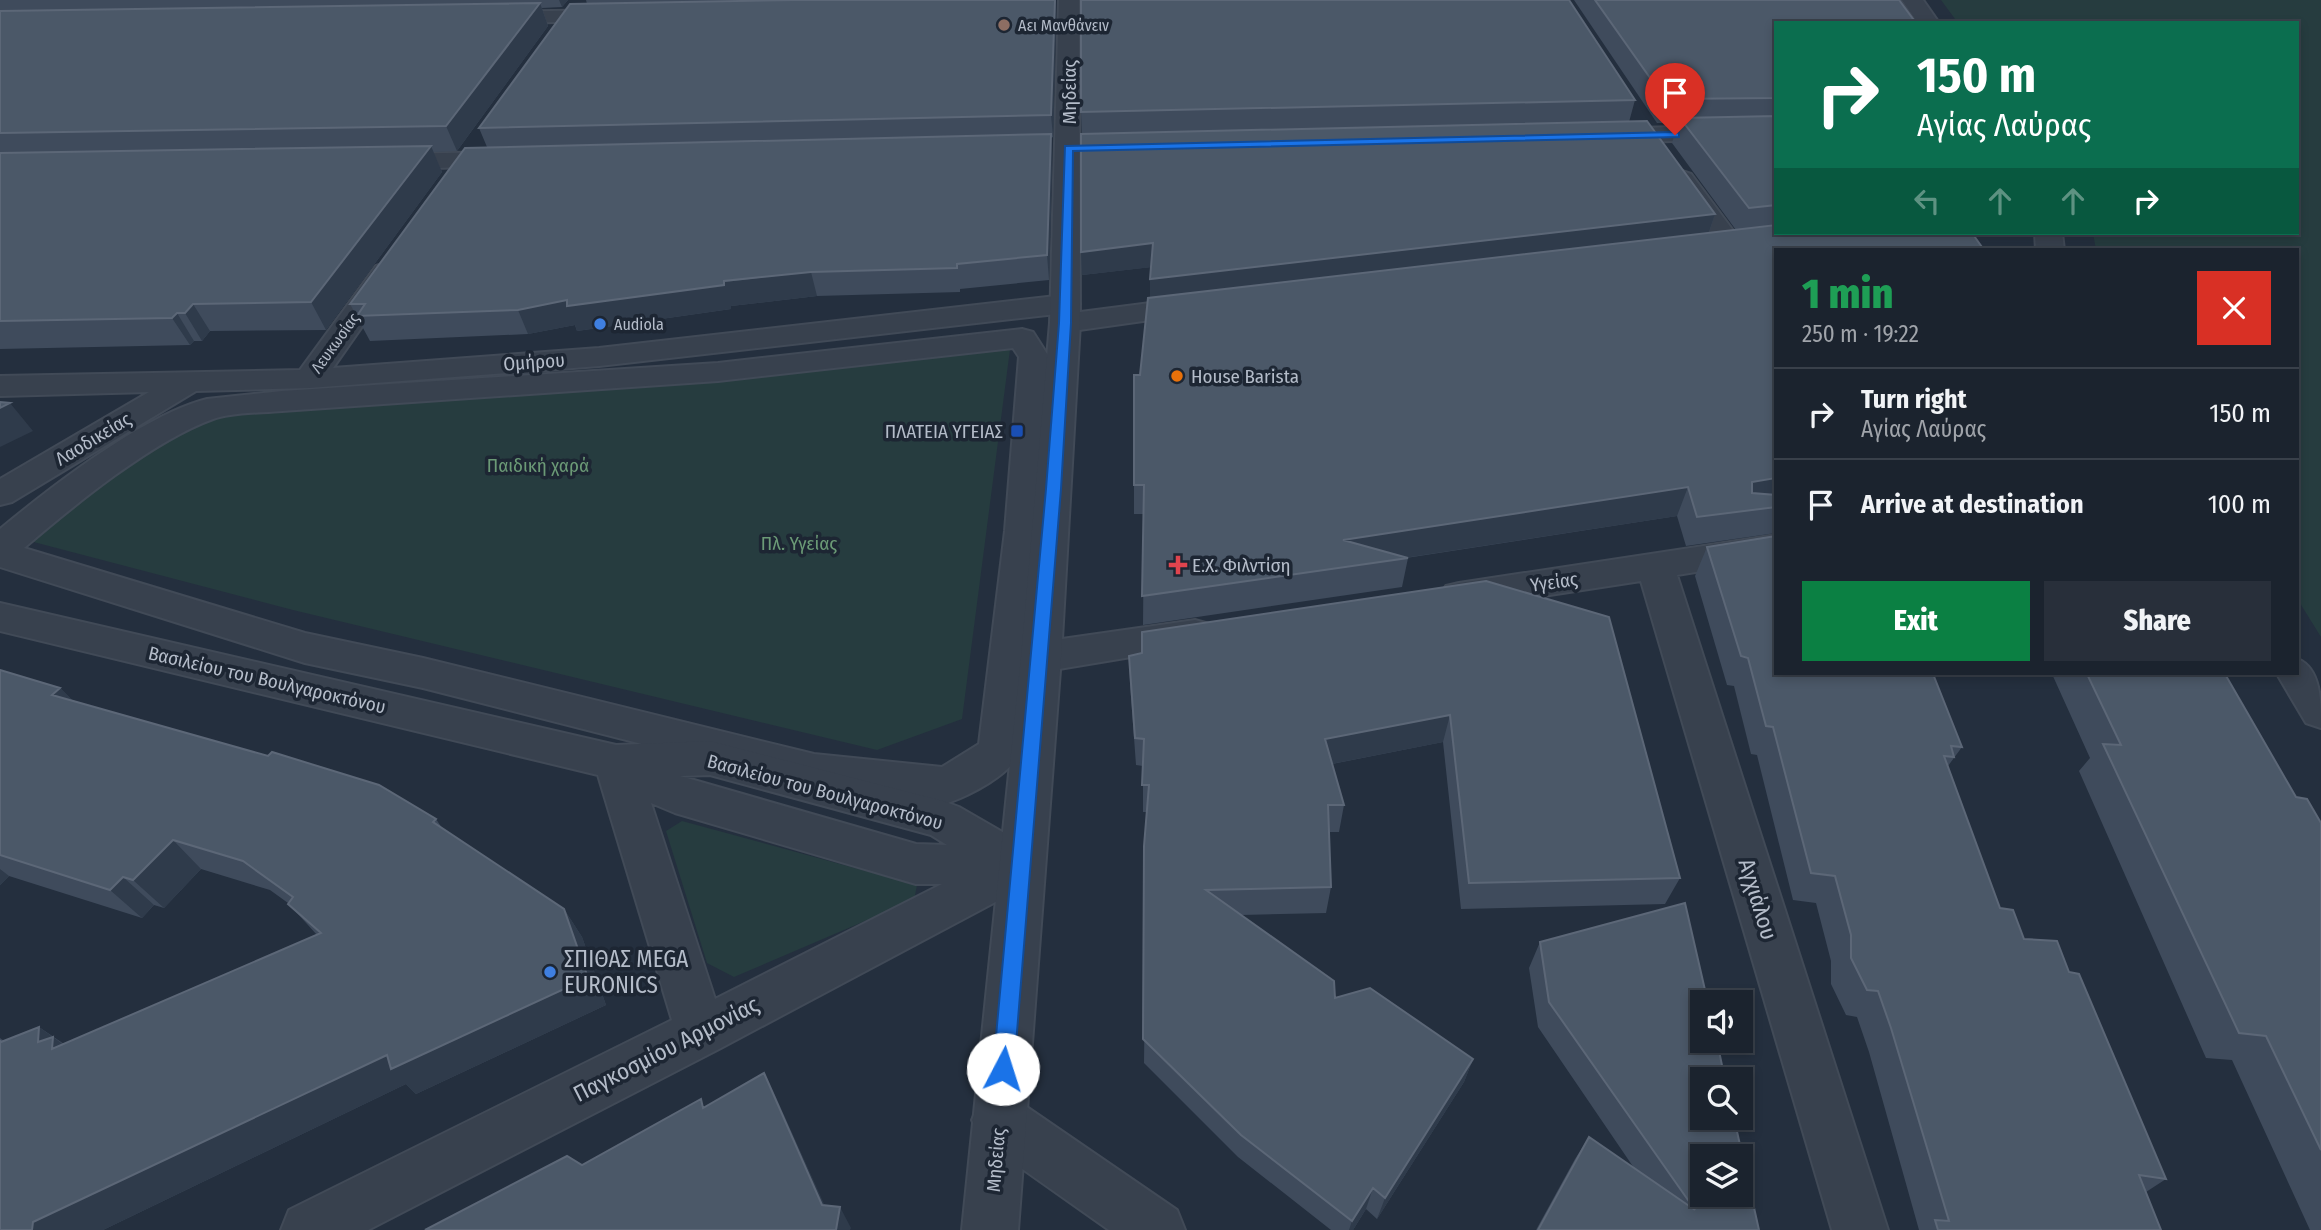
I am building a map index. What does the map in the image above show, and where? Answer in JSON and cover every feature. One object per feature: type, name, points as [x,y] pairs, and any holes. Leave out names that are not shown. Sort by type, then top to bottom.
[{"type":"street","points":[[1912,0],[1928,21]]},
{"type":"street","name":"Μηδείας","points":[[990,1230],[1041,657],[1065,313],[1069,6]]},
{"type":"street","points":[[472,18],[575,8],[637,15]]},
{"type":"street","points":[[553,39],[575,8]]},
{"type":"street","points":[[1635,113],[1729,246]]},
{"type":"street","points":[[1581,137],[1774,131]]},
{"type":"street","points":[[449,183],[481,139]]},
{"type":"street","points":[[1042,149],[1096,148]]},
{"type":"street","points":[[356,162],[534,159]]},
{"type":"street","name":"Λευκωσίας","points":[[309,379],[402,250]]},
{"type":"street","name":"Ομήρου","points":[[0,386],[186,384],[309,379],[599,357],[1065,313],[1226,303]]},
{"type":"street","points":[[0,549],[48,508],[145,440],[206,409],[282,401],[718,372],[1023,338],[1034,357],[1023,531],[999,753],[948,785],[814,771],[423,673],[305,648],[0,554]]},
{"type":"street","name":"Λαοδικείας","points":[[0,494],[186,384]]},
{"type":"street","name":"Υγείας","points":[[1424,601],[1774,547]]},
{"type":"street","name":"Αγχιάλου","points":[[1656,567],[1860,1230]]},
{"type":"street","name":"Βασιλείου του Βουλγαροκτόνου","points":[[0,617],[616,762],[675,796],[916,864],[1021,866]]},
{"type":"street","points":[[1041,657],[1233,629]]},
{"type":"street","points":[[2298,675],[2321,712]]},
{"type":"street","points":[[616,762],[701,1032]]},
{"type":"street","name":"Παγκοσμίου Αρμονίας","points":[[309,1230],[701,1032],[1021,866]]},
{"type":"street","points":[[999,1120],[1157,1230]]},
{"type":"green space","points":[[1941,0],[2321,0],[2321,637],[2299,602],[2299,248],[2096,248],[2093,235],[2299,235],[2299,21],[1957,21]]},
{"type":"green space","name":"Πλ. Υγείας","points":[[1012,334],[962,719],[877,750],[293,610],[26,540],[75,498],[204,416],[570,384]]},
{"type":"green space","points":[[682,821],[917,885],[914,900],[734,977],[707,963],[666,831]]},
{"type":"building","points":[[796,0],[1055,0],[1051,115],[479,128],[570,4]]},
{"type":"building","points":[[1081,0],[1569,0],[1635,100],[1081,112]]},
{"type":"building","points":[[1595,0],[1899,0],[1915,21],[1774,21],[1774,98],[1665,99]]},
{"type":"building","points":[[540,3],[446,126],[0,133],[0,11]]},
{"type":"building","points":[[1774,116],[1774,205],[1749,208],[1680,118]]},
{"type":"building","points":[[1647,121],[1715,214],[1150,279],[1153,243],[1081,252],[1081,134]]},
{"type":"building","points":[[1051,134],[1047,255],[957,264],[957,268],[811,272],[724,281],[724,285],[567,306],[567,300],[518,310],[357,316],[365,304],[350,304],[465,148]]},
{"type":"building","points":[[431,146],[311,302],[193,304],[185,313],[177,313],[172,318],[0,321],[0,153]]},
{"type":"building","points":[[1774,225],[1774,235],[1973,235],[1983,248],[1774,248],[1774,478],[1752,482],[1752,493],[1774,495],[1774,507],[1697,517],[1688,487],[1343,540],[1408,558],[1142,596],[1144,485],[1134,485],[1134,375],[1140,375],[1148,298]]},
{"type":"building","points":[[1774,536],[1774,675],[1933,675],[1962,747],[1951,746],[1954,757],[1944,756],[2000,908],[2013,910],[2024,939],[2057,941],[2069,972],[2079,974],[2166,1179],[2139,1175],[2161,1230],[1938,1230],[1935,1220],[1949,1221],[1891,1028],[1878,991],[1867,990],[1851,958],[1851,935],[1835,876],[1811,873],[1773,727],[1766,726],[1748,658],[1741,656],[1707,547]]},
{"type":"building","points":[[1486,581],[1609,617],[1680,878],[1469,883],[1450,715],[1325,739],[1344,805],[1328,805],[1331,887],[1206,890],[1334,981],[1335,998],[1370,988],[1473,1059],[1385,1198],[1373,1188],[1352,1221],[1241,1135],[1143,1039],[1144,846],[1149,785],[1142,785],[1144,739],[1135,738],[1129,656],[1142,653],[1142,632]]},
{"type":"building","points":[[0,670],[60,688],[52,695],[268,756],[272,752],[379,785],[436,819],[433,822],[564,909],[588,978],[391,1069],[387,1055],[33,1222],[32,1230],[0,1230],[0,1041],[39,1027],[38,1042],[53,1037],[52,1049],[321,933],[288,904],[293,897],[243,861],[173,840],[133,880],[123,877],[110,890],[0,855]]},
{"type":"building","points":[[2087,675],[2226,675],[2296,797],[2307,799],[2321,823],[2321,1150],[2266,1036],[2239,1033],[2103,744],[2121,745]]},
{"type":"building","points":[[1685,903],[1705,990],[1690,990],[1690,1053],[1719,1053],[1722,1067],[1690,1067],[1690,1130],[1737,1130],[1740,1144],[1690,1144],[1690,1203],[1549,1002],[1540,942]]},
{"type":"building","points":[[764,1073],[822,1205],[840,1207],[836,1230],[425,1230],[567,1156],[582,1165],[701,1099],[703,1108]]},
{"type":"building","points":[[1589,1137],[1695,1210],[1693,1207],[1753,1207],[1753,1203],[1759,1230],[1538,1230]]},
{"type":"place","name":"Αει Μανθάνειν","points":[[1004,25]]},
{"type":"place","name":"Audiola","points":[[600,324]]},
{"type":"place","name":"House Barista","points":[[1177,376]]},
{"type":"place","name":"ΠΛΑΤΕΙΑ ΥΓΕΙΑΣ","points":[[1017,431]]},
{"type":"place","name":"Ε.Χ. Φιλντίση","points":[[1178,565]]},
{"type":"place","name":"ΣΠΙΘΑΣ MEGA EURONICS","points":[[550,972]]},
{"type":"route","points":[[1003,1069],[1054,489],[1065,323],[1068,148],[1675,135]]},
{"type":"park label","name":"Παιδική χαρά","points":[[538,465]]}]
